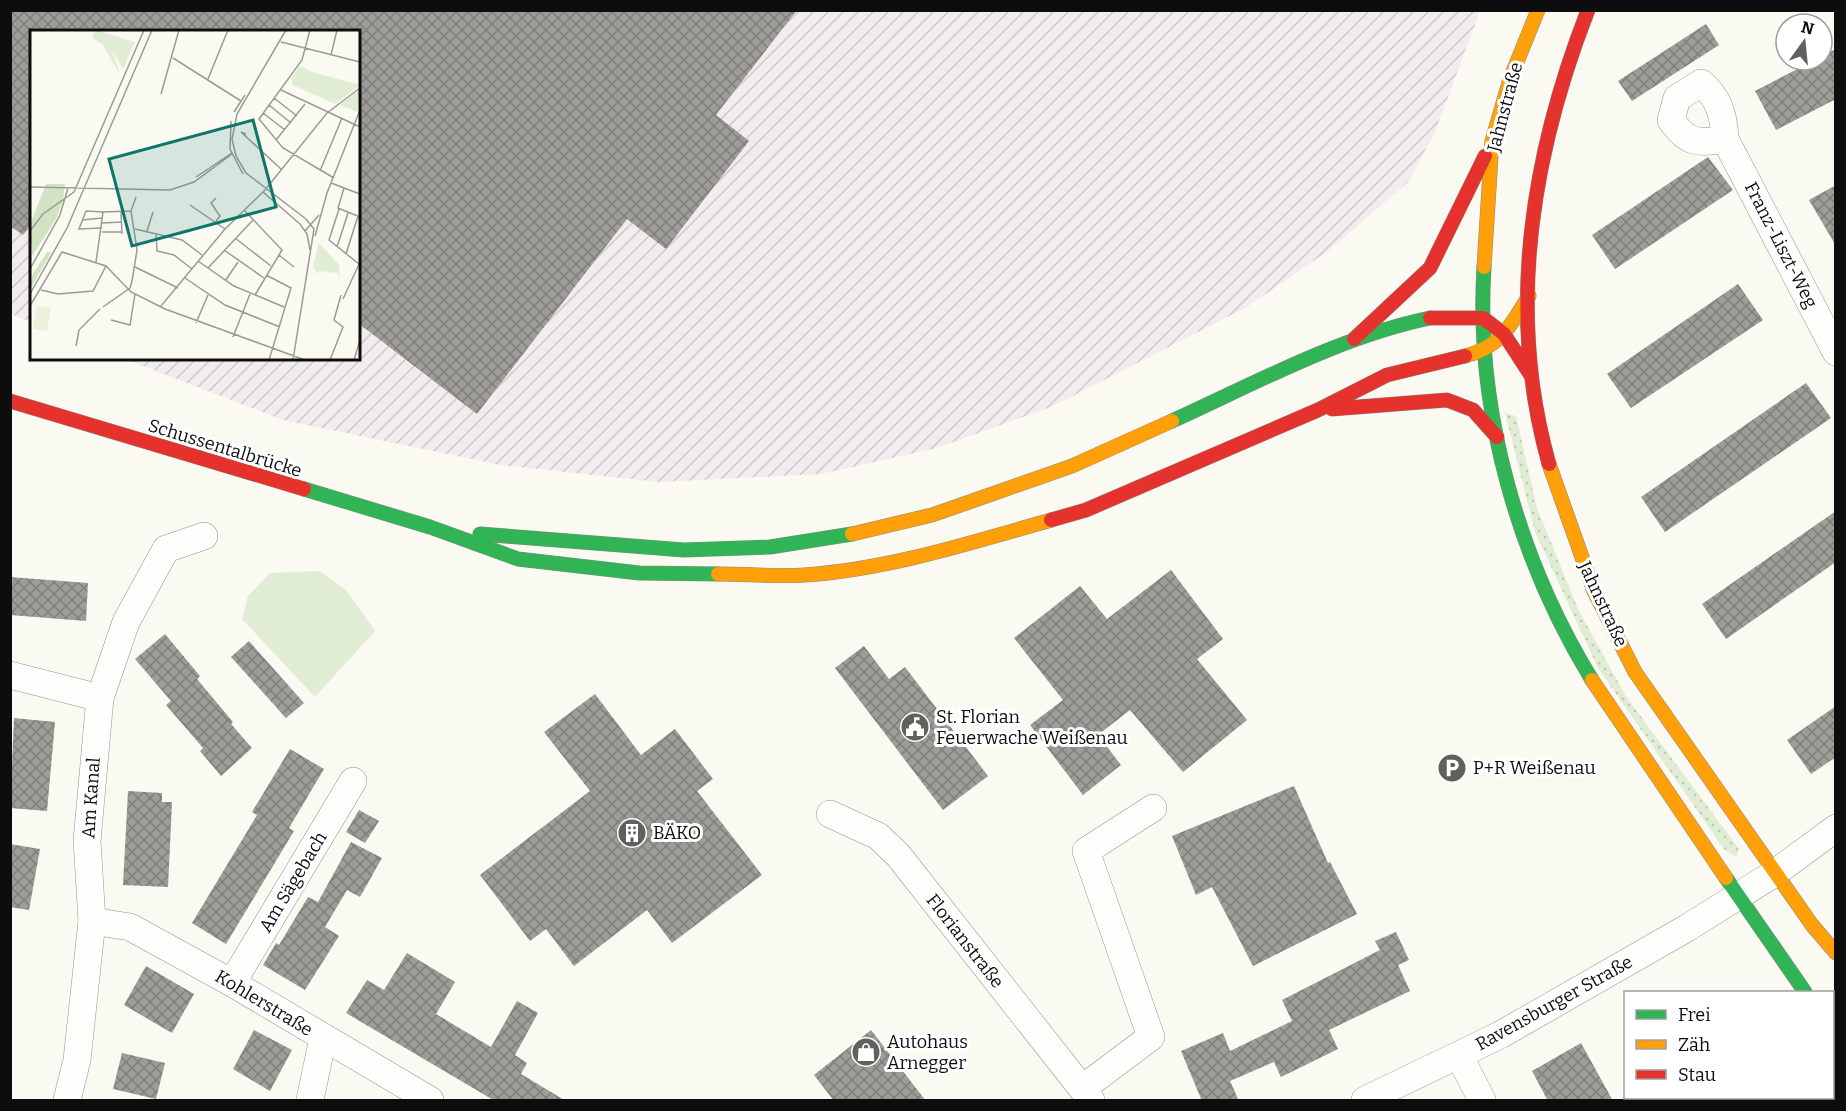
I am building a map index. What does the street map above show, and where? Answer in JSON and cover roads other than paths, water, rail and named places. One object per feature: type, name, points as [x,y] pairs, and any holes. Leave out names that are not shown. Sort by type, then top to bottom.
[{"type":"main road","name":"Jahnstraße","points":[[1538,10],[1510,79],[1492,141],[1483,318],[1484,351],[1497,437],[1521,529],[1565,636],[1609,708],[1804,991]]},
{"type":"main road","name":"Jahnstraße","points":[[1588,10],[1558,90],[1541,158],[1532,233],[1529,296],[1530,374],[1538,419],[1564,513],[1601,609],[1643,687],[1812,926],[1836,953]]},
{"type":"main road","points":[[1354,339],[1430,268],[1492,141]]},
{"type":"main road","points":[[448,533],[518,559],[639,573],[766,576],[855,569],[941,552],[1086,510],[1318,410],[1387,375],[1484,351],[1504,334],[1529,296]]},
{"type":"main road","points":[[448,533],[684,550],[770,547],[849,534],[932,515],[1072,466],[1354,339],[1394,326],[1437,317],[1483,318],[1504,334],[1530,374]]},
{"type":"main road","points":[[1318,410],[1447,400],[1473,410],[1497,437]]},
{"type":"main road","name":"Schussentalbrücke","points":[[10,401],[448,533]]},
{"type":"street","name":"Franz-Liszt-Weg","points":[[1725,139],[1836,352]]},
{"type":"street","name":"Am Kanal","points":[[67,1101],[77,1060],[92,921],[87,841],[100,698],[126,622],[166,549],[204,536]]},
{"type":"street","points":[[10,675],[100,698]]},
{"type":"street","name":"Am Sägebach","points":[[232,983],[353,781]]},
{"type":"street","name":"Florianstraße","points":[[830,814],[878,836],[898,855],[1087,1094],[1151,1036],[1086,851],[1153,808]]},
{"type":"street","points":[[1738,897],[1776,873],[1836,828]]},
{"type":"street","name":"Ravensburger Straße","points":[[1365,1101],[1500,1035],[1738,897]]},
{"type":"street","name":"Kohlerstraße","points":[[92,921],[130,927],[232,983],[428,1100]]},
{"type":"street","points":[[310,1101],[323,1038]]},
{"type":"street","points":[[1459,1055],[1482,1101]]},
{"type":"place","name":"St. Florian Feuerwache Weißenau","points":[[915,727]]},
{"type":"place","name":"P+R Weißenau","points":[[1452,768]]},
{"type":"place","name":"BÄKO","points":[[632,833]]},
{"type":"place","name":"Autohaus Arnegger","points":[[866,1052]]}]
